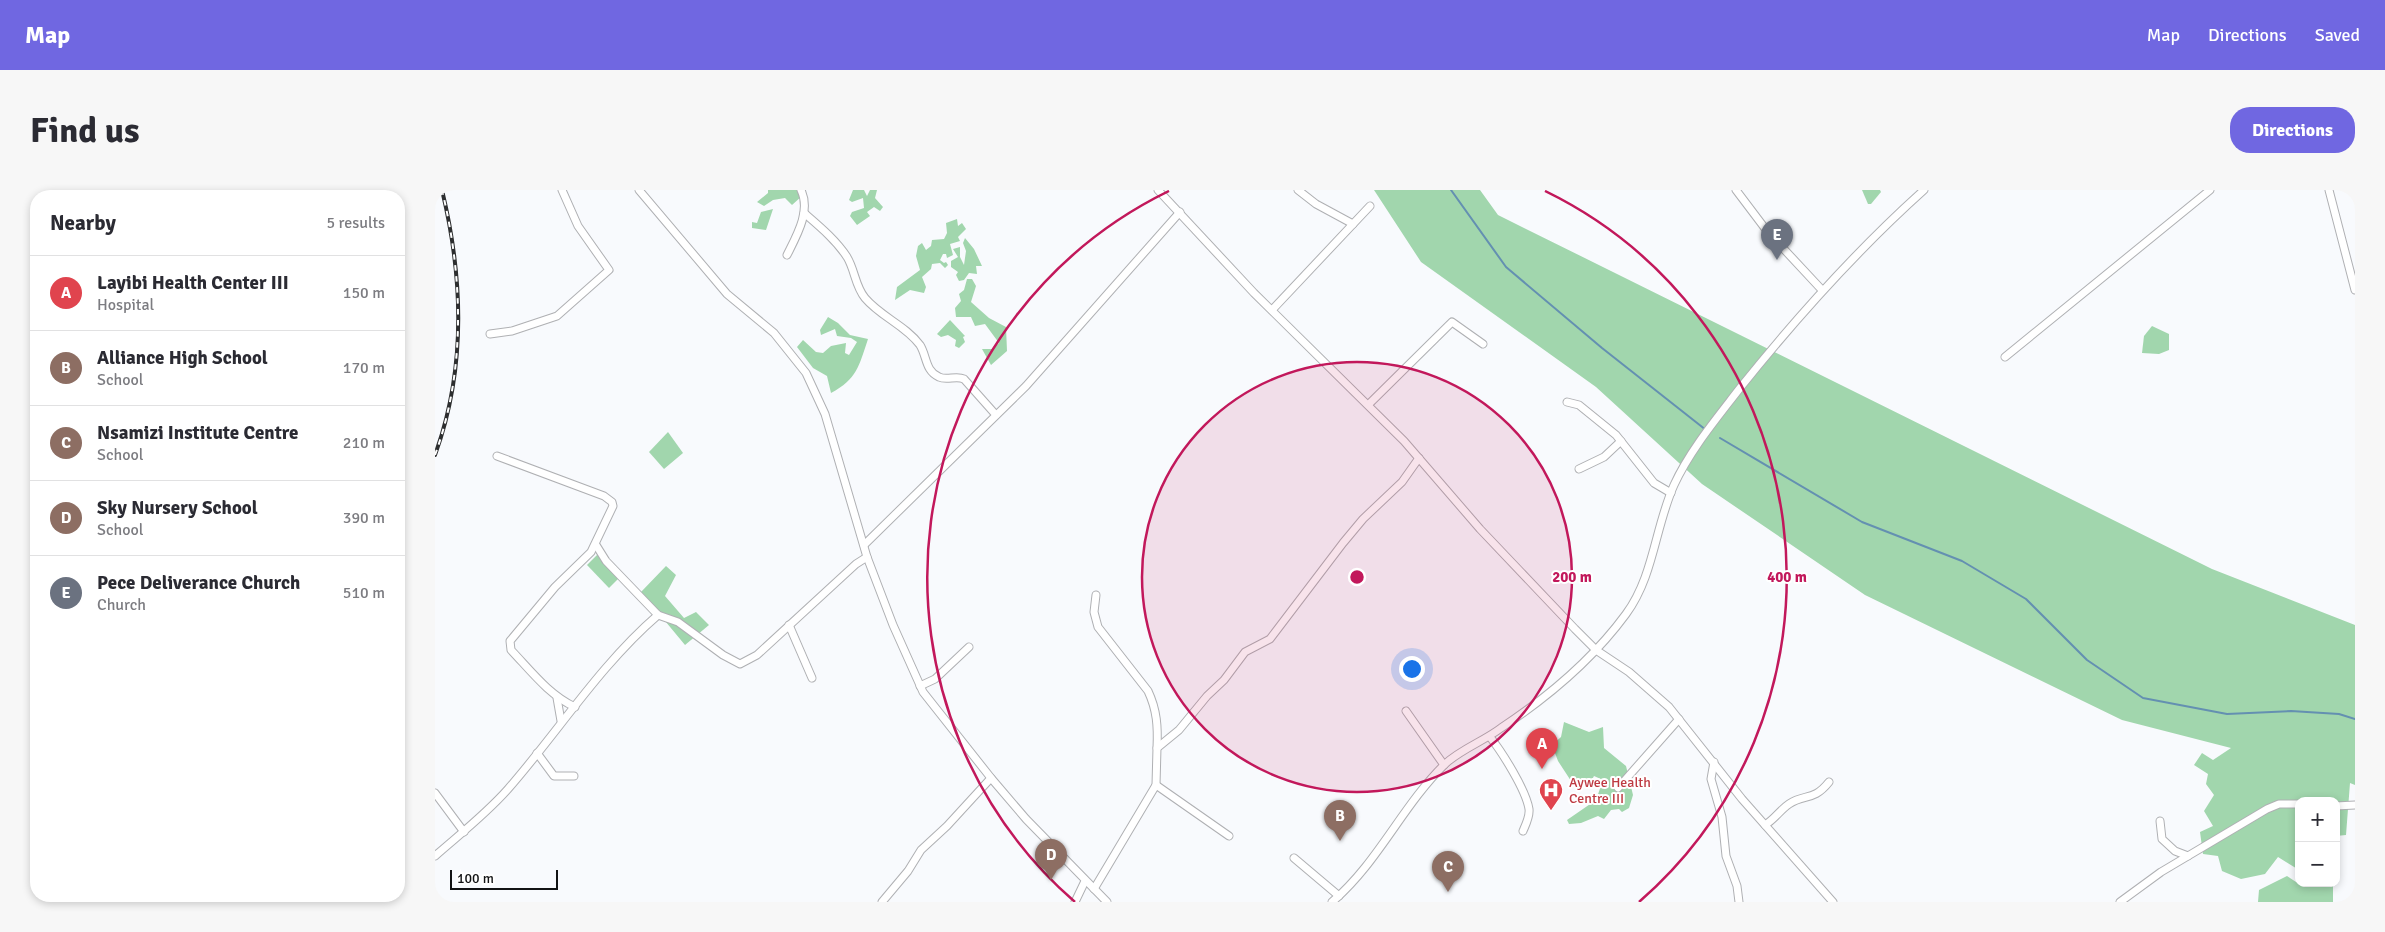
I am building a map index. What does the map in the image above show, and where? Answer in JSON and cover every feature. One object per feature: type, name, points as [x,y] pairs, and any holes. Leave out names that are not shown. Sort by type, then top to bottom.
[{"type":"street","points":[[490,334],[512,331],[557,316],[609,270],[578,226],[562,190]]},
{"type":"street","points":[[639,190],[727,294],[774,333],[806,373],[825,414],[867,557],[893,626],[920,686],[991,778],[1085,881],[1107,902]]},
{"type":"street","points":[[787,255],[804,213],[806,203],[801,190]]},
{"type":"street","points":[[1158,190],[1272,310],[1369,404],[1517,570],[1596,650],[1629,672],[1663,701],[1765,825],[1833,902]]},
{"type":"street","points":[[1298,190],[1317,204],[1353,224]]},
{"type":"street","points":[[1736,190],[1767,231],[1822,290]]},
{"type":"street","points":[[1332,902],[1365,869],[1416,796],[1444,765],[1530,708],[1596,650],[1625,615],[1642,587],[1671,493],[1713,424],[1789,326],[1884,226],[1924,190]]},
{"type":"street","points":[[2005,358],[2210,190]]},
{"type":"street","points":[[2329,190],[2355,290]]},
{"type":"street","points":[[1272,310],[1370,206]]},
{"type":"street","points":[[864,544],[1055,355],[1180,212]]},
{"type":"street","points":[[804,213],[847,256],[857,287],[863,297],[878,311],[910,334],[920,346],[927,365],[935,375],[945,379],[957,377],[964,379],[996,415]]},
{"type":"street","points":[[1369,404],[1451,322],[1483,344]]},
{"type":"street","points":[[1567,402],[1579,405],[1621,441],[1654,483],[1671,493]]},
{"type":"street","points":[[1579,469],[1604,457],[1621,441]]},
{"type":"street","points":[[497,456],[611,500],[613,506],[596,545],[585,560],[555,587],[510,641],[511,650],[557,698],[575,707]]},
{"type":"street","points":[[1157,748],[1179,730],[1207,696],[1224,680],[1245,652],[1270,639],[1343,543],[1363,519],[1402,482],[1419,458]]},
{"type":"street","points":[[596,545],[606,561],[658,615],[679,622],[723,655],[740,664],[757,655],[867,557]]},
{"type":"street","points":[[1094,890],[1156,785],[1158,728],[1152,699],[1148,691],[1098,627],[1094,612],[1096,595]]},
{"type":"street","points":[[435,856],[464,832],[501,796],[561,721],[632,640],[658,615]]},
{"type":"street","points":[[789,625],[812,678]]},
{"type":"street","points":[[920,686],[935,679],[969,648]]},
{"type":"street","points":[[557,698],[561,721]]},
{"type":"street","points":[[1406,711],[1444,765]]},
{"type":"street","points":[[1619,788],[1679,719]]},
{"type":"street","points":[[1489,736],[1503,753],[1529,808],[1528,821],[1523,831]]},
{"type":"street","points":[[537,753],[554,776],[574,776]]},
{"type":"street","points":[[1714,762],[1711,779],[1722,817],[1726,856],[1737,886],[1739,902]]},
{"type":"street","points":[[882,902],[908,871],[921,850],[947,826],[991,778]]},
{"type":"street","points":[[1765,825],[1777,817],[1787,805],[1817,794],[1829,782]]},
{"type":"street","points":[[1156,785],[1229,836]]},
{"type":"street","points":[[435,793],[464,832]]},
{"type":"street","points":[[2120,902],[2187,856],[2271,807],[2295,804]]},
{"type":"street","points":[[2340,806],[2355,805]]},
{"type":"street","points":[[2160,821],[2162,839],[2175,851],[2187,856]]},
{"type":"street","points":[[1294,858],[1339,896]]},
{"type":"street","points":[[1075,902],[1085,881]]},
{"type":"green space","points":[[768,190],[800,190],[802,196],[792,205],[785,198],[773,200],[764,206],[757,202],[768,193]]},
{"type":"green space","points":[[853,190],[864,190],[867,196],[870,190],[877,190],[875,198],[883,207],[880,211],[874,207],[867,212],[870,216],[857,225],[850,216],[852,212],[864,208],[863,198],[852,202],[849,200]]},
{"type":"green space","points":[[1374,190],[1480,190],[1498,215],[2212,569],[2355,625],[2355,785],[2350,783],[2346,835],[2340,836],[2340,797],[2295,797],[2295,868],[2278,857],[2265,874],[2241,879],[2222,871],[2218,856],[2203,854],[2200,832],[2213,826],[2204,811],[2214,795],[2206,784],[2208,774],[2194,765],[2202,753],[2213,760],[2231,748],[2122,720],[1865,595],[1702,484],[1596,387],[1421,262]]},
{"type":"green space","points":[[1862,190],[1880,190],[1881,192],[1871,204],[1868,204]]},
{"type":"green space","points":[[773,209],[766,230],[752,228],[752,222],[757,223],[761,212]]},
{"type":"green space","points":[[957,219],[958,226],[962,223],[966,229],[958,237],[960,241],[950,244],[953,255],[947,258],[946,254],[943,254],[940,260],[948,265],[945,268],[940,263],[932,264],[931,269],[922,277],[926,287],[924,293],[910,290],[895,300],[897,287],[920,270],[916,256],[918,246],[922,243],[926,250],[931,246],[932,240],[944,239],[947,233],[946,223]]},
{"type":"green space","points":[[965,238],[974,249],[982,266],[976,266],[977,274],[969,273],[964,280],[959,281],[956,275],[958,272],[951,267],[951,261],[958,257],[953,249],[960,247],[960,257],[964,265],[966,251],[963,243]]},
{"type":"green space","points":[[967,279],[972,279],[976,286],[971,302],[989,318],[1006,327],[1007,351],[991,365],[982,349],[992,349],[999,343],[985,324],[975,326],[971,317],[956,317],[955,308],[961,301],[959,294],[964,290]]},
{"type":"green space","points":[[828,317],[838,323],[850,335],[868,339],[852,377],[831,393],[827,376],[813,368],[797,347],[803,340],[816,352],[823,353],[831,346],[846,343],[845,353],[849,355],[857,342],[851,338],[837,336],[835,329],[821,335],[820,330]]},
{"type":"green space","points":[[950,320],[965,336],[963,337],[965,342],[959,348],[955,346],[956,340],[948,335],[941,337],[937,334]]},
{"type":"green space","points":[[2152,326],[2169,334],[2169,350],[2159,354],[2142,353],[2144,336]]},
{"type":"green space","points":[[668,432],[683,453],[664,469],[649,452]]},
{"type":"green space","points":[[599,553],[621,576],[609,588],[587,565]]},
{"type":"green space","points":[[666,566],[676,575],[665,596],[684,618],[696,612],[709,625],[685,645],[641,592]]},
{"type":"green space","points":[[1564,722],[1589,732],[1603,727],[1604,748],[1626,766],[1633,795],[1629,808],[1622,812],[1619,809],[1611,810],[1604,819],[1598,816],[1581,823],[1569,824],[1567,820],[1596,800],[1603,780],[1594,776],[1588,787],[1573,784],[1558,761],[1552,745],[1561,737]]},
{"type":"green space","points":[[2287,876],[2295,881],[2295,887],[2333,887],[2333,902],[2258,902],[2259,890]]},
{"type":"waterway","points":[[1451,190],[1506,267],[1602,348],[1706,430]]},
{"type":"waterway","points":[[1720,438],[1862,522],[1962,561],[2026,599],[2087,660],[2143,698],[2227,714],[2291,711],[2339,714],[2355,719]]},
{"type":"railway","points":[[435,455],[445,423],[452,390],[458,323],[454,256],[442,190]]},
{"type":"place","name":"Pece Deliverance Church","points":[[1777,260]]},
{"type":"place","name":"Layibi Health Center III","points":[[1542,769]]},
{"type":"place","name":"Aywee Health Centre III","points":[[1551,811]]},
{"type":"place","name":"Alliance High School","points":[[1340,841]]},
{"type":"place","name":"Sky Nursery School","points":[[1051,880]]},
{"type":"place","name":"Nsamizi Institute Centre","points":[[1448,892]]}]
